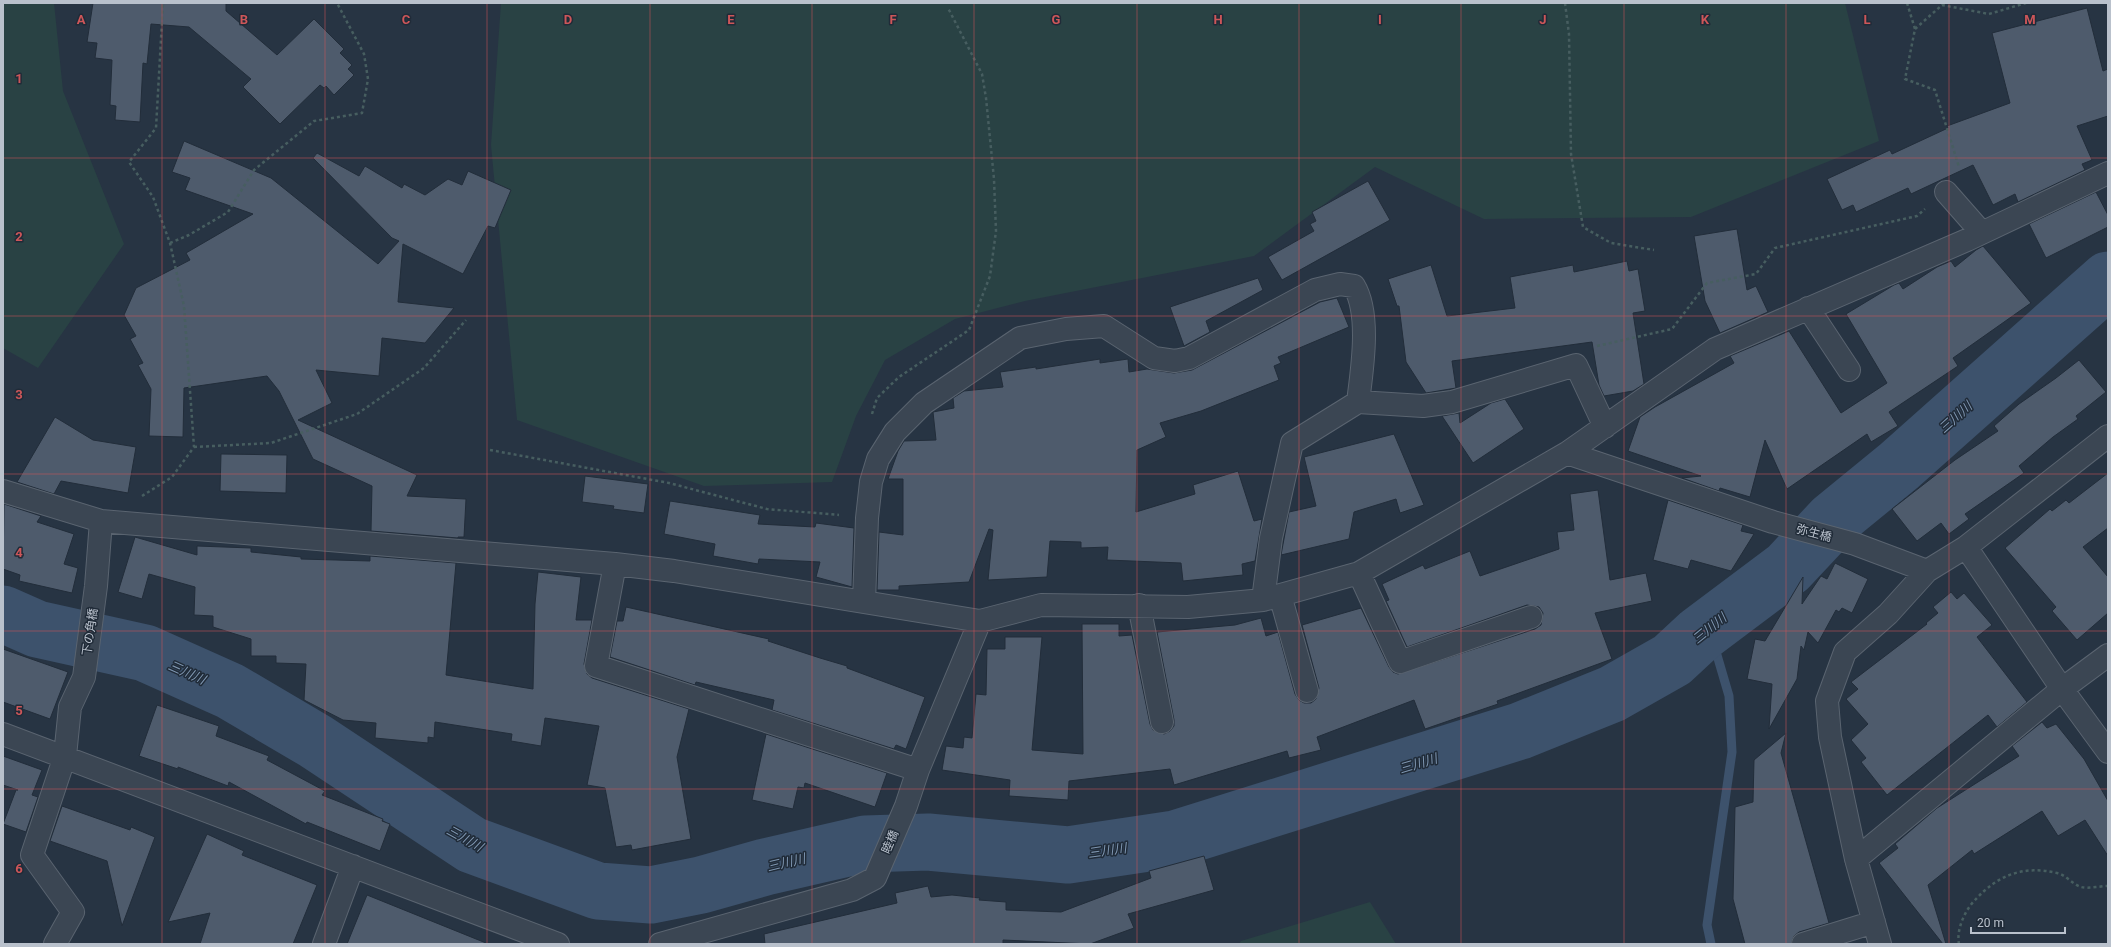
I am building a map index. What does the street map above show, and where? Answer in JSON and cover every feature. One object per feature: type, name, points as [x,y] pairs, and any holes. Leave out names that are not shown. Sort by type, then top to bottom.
[{"type":"street","points":[[3,491],[101,521],[615,564],[674,571],[980,621],[1041,605],[1140,605],[1188,607],[1271,598],[1359,573],[1567,453],[1715,349],[1982,233],[2108,173]]},
{"type":"street","points":[[1946,192],[1982,233]]},
{"type":"street","points":[[864,602],[867,518],[871,482],[878,458],[895,432],[924,403],[1020,338],[1066,329],[1104,326],[1154,358],[1175,361],[1189,358],[1315,290],[1340,284],[1354,286],[1361,303],[1364,355],[1358,402]]},
{"type":"street","points":[[1808,308],[1849,370]]},
{"type":"street","points":[[1307,691],[1271,598],[1271,538],[1292,443],[1358,402],[1423,406],[1452,402],[1576,365],[1605,427]]},
{"type":"street","points":[[1880,944],[1856,859],[1830,737],[1827,701],[1845,652],[1888,614],[1927,571],[1966,547],[2108,436]]},
{"type":"street","name":"弥生橋","points":[[1567,453],[1772,522],[1855,544],[1927,571]]},
{"type":"street","name":"下の角橋","points":[[55,944],[73,912],[32,855],[65,756],[70,707],[84,677],[96,586],[101,521]]},
{"type":"street","points":[[1966,547],[2062,689],[2108,752]]},
{"type":"street","points":[[615,564],[596,666],[918,770]]},
{"type":"street","points":[[1359,573],[1400,662],[1531,617]]},
{"type":"street","points":[[1140,605],[1162,722]]},
{"type":"street","name":"睦橋","points":[[660,944],[852,890],[875,878],[906,806],[918,770],[980,621]]},
{"type":"street","points":[[1856,859],[2062,689],[2108,655]]},
{"type":"street","points":[[3,734],[65,756],[558,944]]},
{"type":"street","points":[[324,944],[353,866]]},
{"type":"street","points":[[1803,944],[1874,922]]},
{"type":"path","points":[[139,497],[172,477],[194,447],[184,306],[170,243],[153,197],[129,162],[156,128],[163,3]]},
{"type":"path","points":[[170,243],[190,235],[228,212],[254,170],[314,121],[362,113],[368,79],[364,54],[337,3]]},
{"type":"path","points":[[1565,3],[1569,34],[1571,154],[1583,228],[1611,243],[1654,250]]},
{"type":"path","points":[[1576,365],[1588,348],[1672,329],[1706,283],[1756,274],[1775,248],[1917,216],[1946,192],[1959,168],[1935,90],[1905,79],[1915,29],[1907,3]]},
{"type":"path","points":[[1915,29],[1942,5],[1989,14],[2026,3]]},
{"type":"path","points":[[870,421],[877,398],[899,377],[969,330],[990,276],[996,231],[995,201],[984,86],[982,74],[948,8]]},
{"type":"path","points":[[194,447],[271,443],[358,414],[424,368],[466,320]]},
{"type":"path","points":[[490,450],[669,483],[767,509],[867,518]]},
{"type":"path","points":[[1959,944],[1957,935],[1970,905],[1988,885],[2008,874],[2035,870],[2059,873],[2081,887],[2108,886]]},
{"type":"green space","points":[[3,3],[54,3],[63,91],[124,244],[38,368],[3,348]]},
{"type":"green space","points":[[501,3],[1845,3],[1879,141],[1691,217],[1484,219],[1375,167],[1254,256],[1025,301],[955,319],[885,360],[856,416],[832,482],[704,486],[517,420],[491,145]]},
{"type":"green space","points":[[1370,902],[1396,944],[1239,944],[1241,941]]},
{"type":"building","points":[[93,3],[226,3],[226,11],[277,55],[314,19],[344,49],[340,53],[352,65],[348,69],[354,75],[334,95],[326,86],[324,88],[320,85],[280,124],[243,87],[251,79],[189,27],[151,24],[147,64],[143,63],[140,122],[115,120],[116,106],[110,105],[112,60],[95,58],[97,43],[87,42]]},
{"type":"building","points":[[2087,8],[2103,71],[2108,69],[2108,116],[2077,126],[2092,160],[2082,164],[2085,170],[2018,202],[2015,194],[1993,205],[1973,165],[1911,194],[1908,188],[1856,212],[1853,205],[1842,210],[1827,179],[1890,150],[1892,154],[1948,128],[1947,126],[2010,103],[1992,33]]},
{"type":"building","points":[[184,141],[271,178],[378,264],[399,241],[392,238],[313,158],[317,153],[359,176],[365,166],[402,188],[404,184],[425,195],[448,179],[462,185],[468,171],[511,190],[495,228],[488,226],[463,274],[403,244],[398,302],[454,308],[425,343],[382,338],[379,376],[316,370],[332,403],[298,420],[417,475],[407,496],[466,499],[464,537],[458,538],[371,531],[372,486],[313,459],[279,391],[267,376],[184,388],[183,437],[149,436],[151,389],[138,365],[143,363],[130,339],[136,336],[124,315],[136,288],[190,260],[186,253],[253,214],[185,190],[190,178],[172,172]]},
{"type":"building","points":[[1368,181],[1390,220],[1282,280],[1268,257],[1314,231],[1310,224],[1316,221],[1312,212]]},
{"type":"building","points":[[2096,192],[2108,215],[2108,227],[2046,258],[2029,224]]},
{"type":"building","points":[[1737,229],[1747,290],[1756,286],[1768,312],[1720,333],[1705,301],[1694,236]]},
{"type":"building","points":[[1983,246],[2031,303],[1953,358],[1958,366],[1889,412],[1898,426],[1871,442],[1867,434],[1787,489],[1765,440],[1750,497],[1720,488],[1719,491],[1682,478],[1701,476],[1628,451],[1640,417],[1734,363],[1730,356],[1789,331],[1841,413],[1887,383],[1846,314],[1894,285],[1899,283],[1903,289],[1937,267],[1951,261],[1955,267]]},
{"type":"building","points":[[1627,261],[1629,271],[1638,269],[1645,311],[1633,313],[1644,384],[1633,391],[1604,396],[1599,385],[1592,342],[1452,361],[1456,388],[1426,393],[1406,362],[1399,306],[1397,306],[1388,279],[1431,265],[1447,316],[1515,308],[1510,277],[1573,265],[1574,272]]},
{"type":"building","points":[[1258,278],[1263,290],[1206,321],[1210,332],[1184,346],[1170,307]]},
{"type":"building","points":[[1337,298],[1349,327],[1278,357],[1281,363],[1274,366],[1279,380],[1201,411],[1160,423],[1166,437],[1137,450],[1136,512],[1195,494],[1193,485],[1238,471],[1254,521],[1262,519],[1255,561],[1242,564],[1243,575],[1183,581],[1181,563],[1107,560],[1108,547],[1081,548],[1081,542],[1050,541],[1047,577],[988,580],[993,530],[989,529],[969,582],[899,586],[899,590],[877,590],[879,532],[903,535],[903,479],[888,479],[898,451],[904,441],[936,440],[933,412],[954,408],[953,398],[964,391],[1003,387],[1000,372],[1036,367],[1036,369],[1100,359],[1100,363],[1128,359],[1129,372],[1147,369],[1174,373],[1192,370],[1320,302]]},
{"type":"building","points":[[2079,360],[2106,392],[2076,416],[2078,419],[2053,437],[2019,466],[2024,473],[1965,514],[1969,519],[1949,534],[1941,523],[1917,541],[1892,509],[1955,460],[1998,431],[1994,426],[2019,404]]},
{"type":"building","points":[[1505,399],[1524,429],[1473,463],[1442,416],[1459,413],[1460,423],[1491,403]]},
{"type":"building","points":[[55,417],[93,440],[136,447],[128,493],[61,481],[54,494],[17,482]]},
{"type":"building","points":[[1394,434],[1424,505],[1400,513],[1396,499],[1354,512],[1349,539],[1281,555],[1289,512],[1316,506],[1304,457]]},
{"type":"building","points":[[221,454],[287,455],[286,493],[220,491]]},
{"type":"building","points":[[2108,473],[2108,528],[2083,547],[2108,577],[2108,613],[2077,640],[2052,611],[2056,607],[2005,548],[2050,509],[2052,511],[2066,500],[2069,503]]},
{"type":"building","points":[[585,476],[648,484],[644,513],[613,509],[614,506],[582,502]]},
{"type":"building","points":[[1598,490],[1610,580],[1646,573],[1652,601],[1595,613],[1612,659],[1497,701],[1498,704],[1425,729],[1414,700],[1317,737],[1321,750],[1289,758],[1287,751],[1174,785],[1170,769],[1069,781],[1068,800],[1009,796],[1010,780],[942,770],[946,746],[963,748],[964,737],[972,738],[976,694],[986,695],[987,649],[1005,649],[1005,637],[1042,637],[1032,750],[1083,754],[1082,624],[1119,624],[1119,636],[1132,635],[1150,724],[1153,730],[1164,734],[1170,731],[1174,726],[1174,720],[1157,632],[1235,625],[1261,618],[1266,636],[1278,632],[1295,694],[1299,700],[1304,703],[1311,703],[1316,699],[1319,688],[1302,625],[1361,608],[1389,667],[1393,672],[1398,674],[1535,629],[1541,625],[1543,613],[1539,607],[1527,605],[1407,647],[1386,601],[1389,600],[1382,584],[1423,565],[1425,569],[1470,551],[1480,576],[1559,549],[1557,532],[1574,530],[1570,494]]},
{"type":"building","points":[[1668,500],[1743,525],[1741,531],[1754,534],[1731,571],[1691,560],[1688,569],[1653,560]]},
{"type":"building","points":[[670,501],[760,515],[758,524],[815,527],[816,523],[854,528],[852,587],[816,577],[820,562],[759,559],[758,564],[713,556],[715,544],[664,534]]},
{"type":"building","points":[[4,504],[41,516],[37,522],[74,534],[64,564],[78,568],[72,593],[19,581],[20,575],[3,569]]},
{"type":"building","points":[[135,537],[197,555],[197,546],[251,548],[251,552],[301,557],[301,559],[370,561],[370,556],[456,563],[446,675],[533,689],[535,604],[538,572],[581,577],[576,620],[592,620],[584,664],[587,674],[592,678],[689,709],[677,757],[691,839],[632,850],[631,845],[616,847],[605,788],[587,785],[599,726],[545,718],[541,746],[511,741],[512,734],[435,722],[434,738],[428,737],[428,743],[375,738],[376,723],[343,720],[304,700],[306,664],[276,663],[276,656],[251,656],[251,639],[213,627],[213,616],[194,615],[195,587],[149,574],[142,599],[118,592]]},
{"type":"building","points":[[1835,563],[1868,579],[1852,613],[1842,608],[1839,612],[1836,610],[1818,643],[1808,632],[1804,650],[1801,646],[1797,679],[1769,729],[1772,684],[1747,679],[1755,639],[1765,641],[1803,577],[1802,604],[1821,576],[1827,579]]},
{"type":"building","points":[[1951,592],[1957,599],[1964,593],[1992,625],[1977,637],[2027,702],[1997,727],[1988,715],[1887,795],[1861,762],[1866,758],[1851,740],[1868,724],[1846,699],[1858,689],[1851,682],[1927,624],[1926,623],[1938,613],[1933,607]]},
{"type":"building","points":[[626,607],[769,639],[768,641],[847,666],[847,668],[925,697],[906,749],[896,745],[894,749],[772,710],[774,700],[696,682],[695,685],[610,657],[617,621],[623,621]]},
{"type":"building","points":[[3,649],[68,672],[50,719],[3,702]]},
{"type":"building","points":[[157,705],[219,726],[216,736],[269,756],[267,760],[325,791],[322,795],[383,819],[382,821],[390,824],[380,851],[307,822],[306,824],[229,782],[228,786],[178,767],[178,769],[139,756]]},
{"type":"building","points":[[2042,722],[2047,728],[2056,724],[2084,759],[2108,801],[2108,856],[2085,820],[2058,836],[2042,811],[1974,854],[1972,850],[1928,885],[1946,944],[1943,944],[1879,863],[1898,848],[1895,844],[1937,808],[2019,756],[2012,746]]},
{"type":"building","points":[[1786,733],[1781,753],[1829,923],[1799,932],[1794,936],[1791,944],[1745,944],[1733,899],[1735,807],[1753,802],[1754,760]]},
{"type":"building","points":[[766,734],[887,773],[875,807],[805,783],[804,788],[798,787],[793,809],[752,800]]},
{"type":"building","points":[[3,756],[42,770],[32,795],[38,797],[26,832],[3,824],[16,790],[18,790],[3,785]]},
{"type":"building","points":[[62,806],[130,830],[131,827],[155,837],[122,926],[107,861],[50,841]]},
{"type":"building","points":[[207,834],[244,851],[242,855],[317,885],[293,944],[200,944],[210,913],[168,922]]},
{"type":"building","points":[[1204,856],[1214,890],[1128,914],[1134,928],[1090,944],[1003,940],[1003,944],[765,944],[764,934],[897,903],[895,893],[928,886],[931,897],[952,895],[980,898],[979,900],[1006,902],[1006,910],[1061,912],[1151,878],[1149,871]]},
{"type":"building","points":[[367,895],[486,943],[347,944]]},
{"type":"waterway","name":"三川川","points":[[3,614],[37,629],[145,653],[230,691],[315,741],[472,845],[598,891],[651,895],[701,885],[765,867],[865,844],[928,842],[1068,855],[1175,839],[1520,731],[1612,694],[1672,660],[1700,634],[1788,568],[1833,520],[1899,466],[2108,280]]},
{"type":"waterway","points":[[1700,634],[1717,655],[1729,696],[1732,752],[1707,925],[1711,944]]}]
